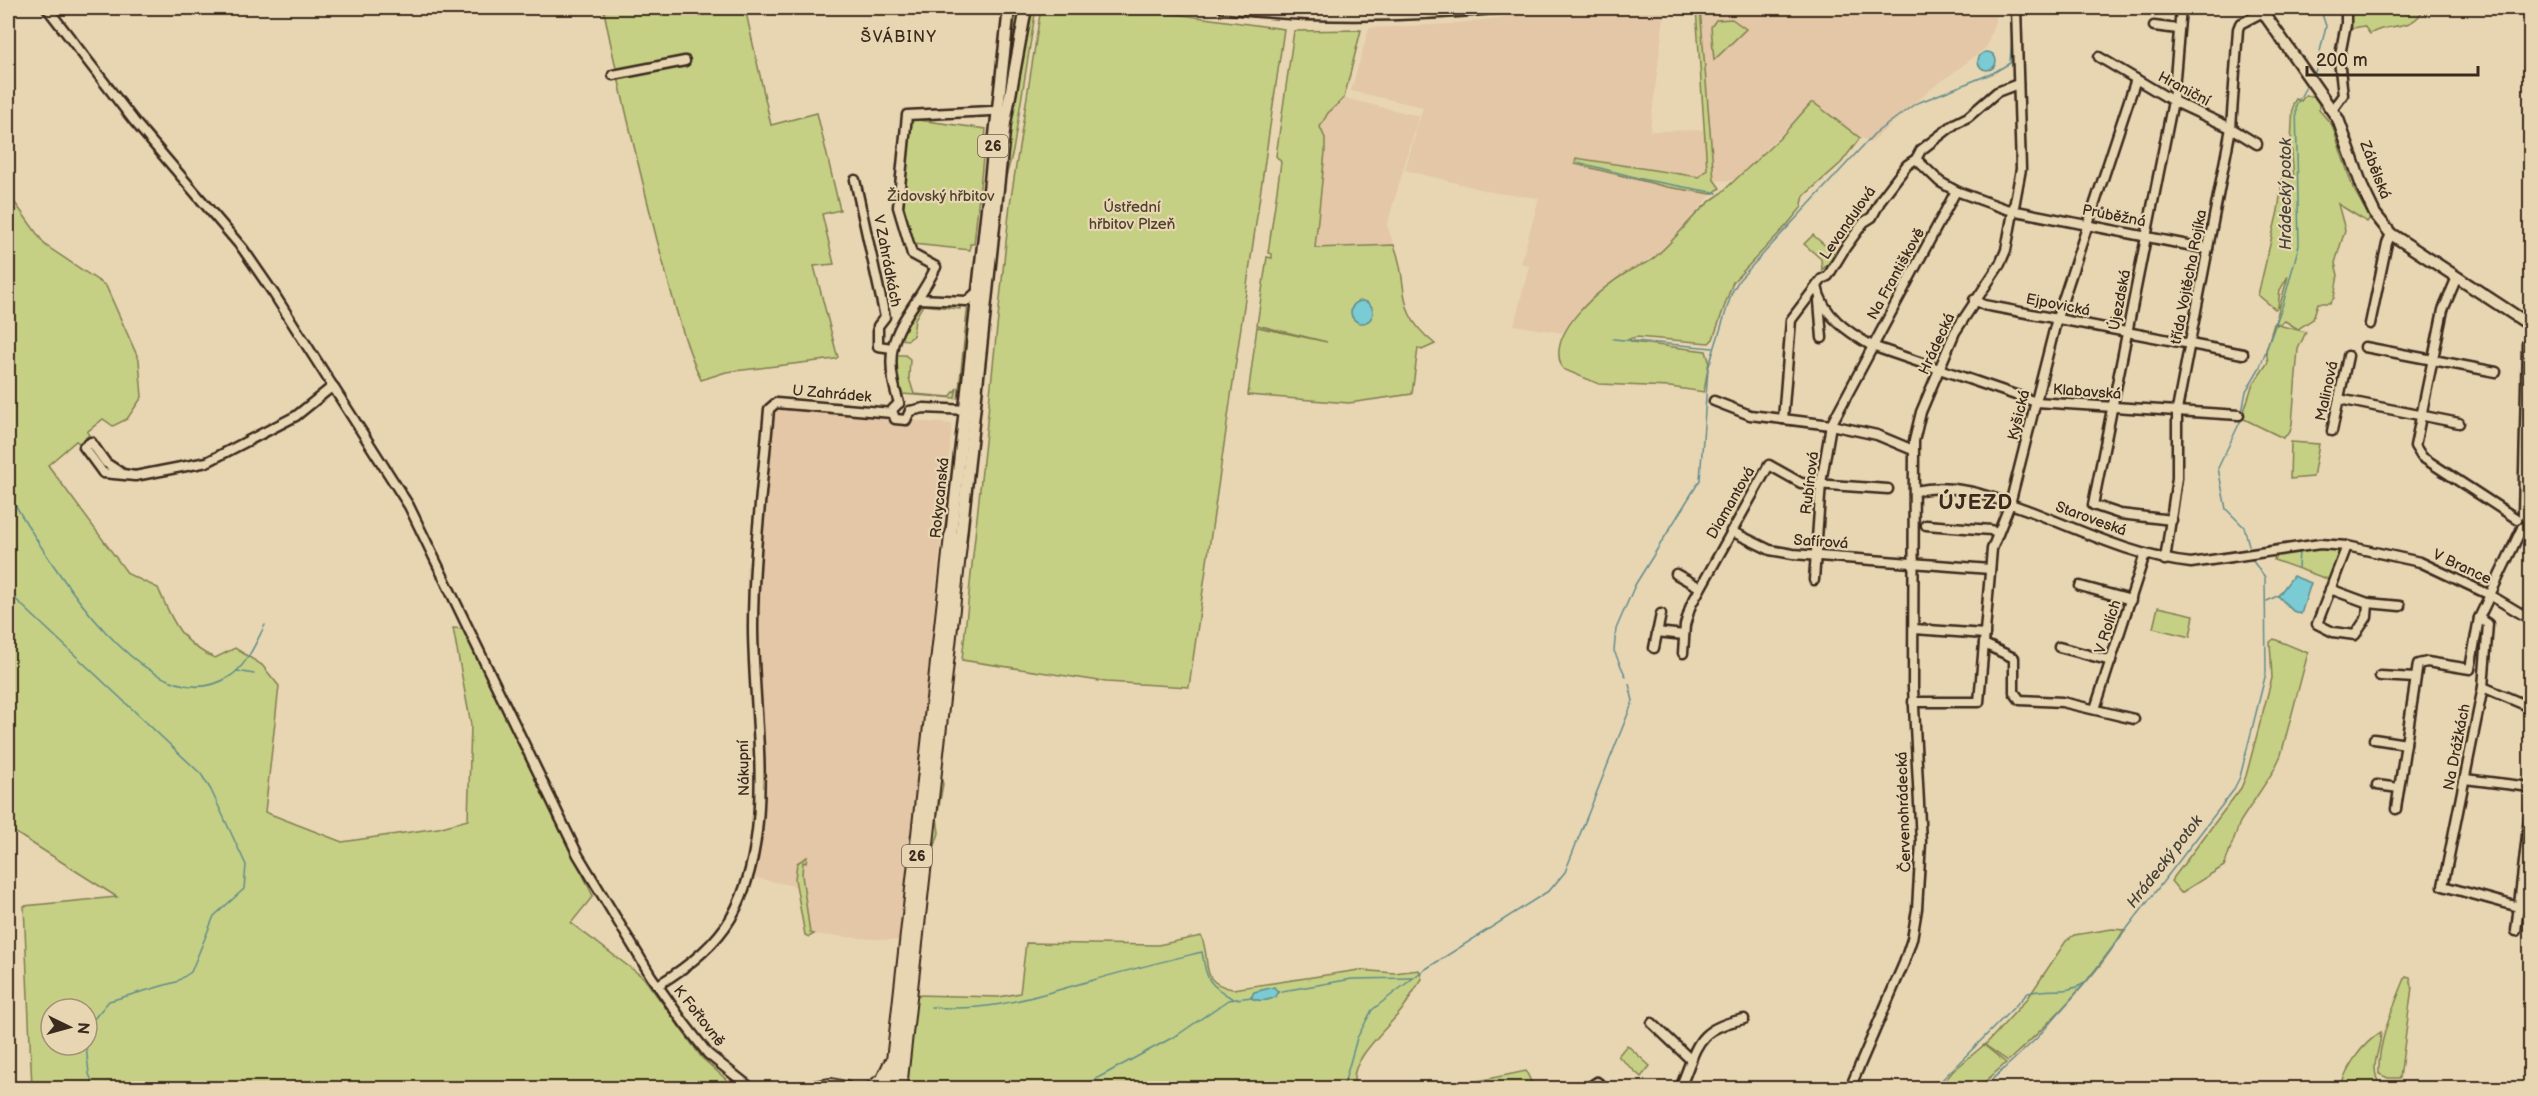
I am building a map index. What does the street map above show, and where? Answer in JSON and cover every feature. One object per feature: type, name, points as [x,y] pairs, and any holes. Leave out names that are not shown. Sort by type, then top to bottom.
[{"type":"highway","name":"Rokycanská","points":[[910,990],[955,541]]},
{"type":"highway","name":"26","points":[[890,1089],[896,1048],[910,990]]},
{"type":"highway","name":"26","points":[[900,1089],[910,990]]},
{"type":"highway","points":[[872,1089],[883,1078],[896,1048]]},
{"type":"highway","points":[[826,1085],[839,1089]]},
{"type":"highway","points":[[812,1089],[826,1085],[846,1089]]},
{"type":"main road","name":"Rokycanská","points":[[970,410],[977,292],[1009,8]]},
{"type":"main road","name":"Rokycanská","points":[[955,541],[1002,145],[1026,8]]},
{"type":"main road","name":"Zábělská","points":[[2261,10],[2341,125],[2368,199],[2391,234],[2530,326]]},
{"type":"street","name":"K Fořtovně","points":[[47,8],[134,121],[243,249],[333,386],[409,506],[578,855],[656,983],[708,1053],[751,1089]]},
{"type":"street","points":[[1223,8],[1289,15],[1368,12],[1447,14],[1506,8]]},
{"type":"street","name":"Hrádecká","points":[[1913,702],[1915,491],[1913,450],[1921,412],[1955,332],[2004,256],[2021,169],[2016,8]]},
{"type":"street","name":"Újezdská","points":[[2172,520],[2120,514],[2093,505],[2173,100],[2181,8]]},
{"type":"street","points":[[2332,110],[2343,95],[2339,60],[2346,24],[2346,8]]},
{"type":"street","name":"třída Vojtěcha Rojíka","points":[[2165,560],[2177,478],[2177,410],[2231,128],[2238,29],[2240,24],[2261,10]]},
{"type":"street","points":[[2154,26],[2178,29]]},
{"type":"street","name":"Hraniční","points":[[2099,57],[2173,100],[2231,128],[2257,144]]},
{"type":"street","points":[[613,75],[685,61]]},
{"type":"street","name":"Kyšická","points":[[1913,702],[1979,702],[1990,569],[1997,534],[2010,504],[2057,318],[2136,79]]},
{"type":"street","name":"Levandulová","points":[[1783,419],[1791,320],[1817,286],[1828,276],[1864,222],[1872,217],[1882,198],[1921,150],[2008,86],[2018,84]]},
{"type":"street","points":[[899,403],[891,370],[892,348],[901,321],[919,299],[936,267],[912,254],[898,207],[907,115],[991,111]]},
{"type":"street","points":[[1916,159],[1940,182],[1956,192],[2014,211]]},
{"type":"street","name":"V Zahrádkách","points":[[855,180],[885,317],[878,326],[878,346],[892,348]]},
{"type":"street","name":"Na Františkově","points":[[1831,424],[1956,192]]},
{"type":"street","name":"Průběžná","points":[[2014,211],[2208,249]]},
{"type":"street","points":[[2370,324],[2386,243],[2391,234]]},
{"type":"street","points":[[2457,277],[2443,310],[2415,446],[2418,453],[2526,523]]},
{"type":"street","points":[[1817,286],[1822,338]]},
{"type":"street","points":[[919,299],[967,301],[977,292]]},
{"type":"street","name":"Klabavská","points":[[1819,300],[1847,332],[1872,346],[1938,371],[2036,402],[2239,415]]},
{"type":"street","name":"Ejpovická","points":[[1974,300],[1984,305],[2189,346],[2243,354]]},
{"type":"street","points":[[2396,809],[2418,664],[2422,662],[2469,669],[2478,618],[2526,523],[2527,344],[2530,336]]},
{"type":"street","points":[[2365,347],[2496,372]]},
{"type":"street","name":"Malinová","points":[[2332,431],[2348,356]]},
{"type":"street","points":[[85,441],[96,445],[113,470],[135,476],[207,462],[223,456],[296,416],[333,386]]},
{"type":"street","points":[[2339,399],[2459,423]]},
{"type":"street","points":[[1714,400],[1750,415],[1831,424],[1877,435],[1913,450]]},
{"type":"street","points":[[899,403],[906,405],[910,411],[906,420],[898,421],[892,413],[893,407],[899,403]]},
{"type":"street","name":"U Zahrádek","points":[[760,513],[769,409],[772,405],[892,413]]},
{"type":"street","points":[[910,411],[924,408],[970,410]]},
{"type":"street","name":"Rubínová","points":[[1814,580],[1821,483],[1831,424]]},
{"type":"street","name":"Diamantová","points":[[1683,654],[1684,635],[1691,605],[1699,587],[1769,465],[1801,483],[1888,489]]},
{"type":"street","name":"Staroveská","points":[[1915,491],[1956,488],[1985,494],[2165,560],[2191,563],[2320,544],[2347,546]]},
{"type":"street","name":"Nákupní","points":[[656,983],[683,969],[714,941],[731,918],[749,874],[759,796],[753,628],[760,513]]},
{"type":"street","points":[[1926,525],[1990,530],[1997,534]]},
{"type":"street","name":"Safírová","points":[[1731,531],[1773,551],[1990,569]]},
{"type":"street","points":[[2347,546],[2317,624],[2333,632],[2355,635],[2367,617],[2368,603]]},
{"type":"street","name":"V Brance","points":[[2347,546],[2420,562],[2490,595],[2530,619]]},
{"type":"street","name":"V Rolích","points":[[2095,709],[2145,554]]},
{"type":"street","points":[[1676,574],[1699,587]]},
{"type":"street","points":[[2080,586],[2131,600]]},
{"type":"street","points":[[2330,589],[2368,603],[2400,606]]},
{"type":"street","points":[[1653,648],[1661,614]]},
{"type":"street","name":"Na Drážkách","points":[[2478,618],[2488,624],[2483,687],[2443,886],[2520,910]]},
{"type":"street","points":[[1914,629],[1985,634]]},
{"type":"street","points":[[1657,632],[1684,635]]},
{"type":"street","points":[[1984,644],[2014,658],[2014,692],[2020,700],[2062,702],[2134,720]]},
{"type":"street","points":[[2059,646],[2111,662]]},
{"type":"street","points":[[2380,675],[2415,678]]},
{"type":"street","points":[[2483,687],[2530,707]]},
{"type":"street","name":"Červenohrádecká","points":[[1850,1089],[1904,963],[1914,929],[1921,842],[1913,702]]},
{"type":"street","points":[[2374,739],[2406,744]]},
{"type":"street","points":[[2465,779],[2530,787]]},
{"type":"street","points":[[2377,785],[2399,788]]},
{"type":"street","points":[[2516,931],[2530,809]]},
{"type":"street","points":[[2520,910],[2530,910]]},
{"type":"street","points":[[1680,1089],[1691,1060],[1706,1032],[1723,1024],[1744,1019]]},
{"type":"street","points":[[1652,1023],[1691,1060]]},
{"type":"street","points":[[1588,1089],[1597,1082],[1605,1089]]},
{"type":"shaded area","points":[[1576,8],[1634,8],[1635,11],[1665,8],[1650,131],[1705,130],[1708,169],[1699,177],[1577,158],[1667,187],[1712,194],[1664,249],[1604,290],[1572,319],[1562,333],[1514,325],[1529,266],[1521,263],[1539,198],[1496,193],[1405,170],[1423,107],[1351,91],[1369,28],[1450,24]]},
{"type":"shaded area","points":[[1700,8],[1999,9],[1986,48],[1930,90],[1870,143],[1812,103],[1735,180],[1714,181]]},
{"type":"shaded area","points":[[1344,98],[1419,116],[1387,225],[1394,245],[1314,249],[1325,152],[1325,138],[1320,127],[1328,113]]},
{"type":"shaded area","points":[[778,397],[888,407],[892,413],[906,420],[952,424],[924,715],[924,747],[902,941],[807,934],[799,887],[746,876],[756,809],[750,718],[746,567],[750,565],[766,404]]},
{"type":"green space","points":[[621,8],[745,8],[771,125],[817,113],[840,210],[822,214],[834,264],[814,266],[838,357],[835,359],[726,372],[701,380],[671,293],[616,69],[604,11]]},
{"type":"green space","points":[[1013,8],[1020,8],[1002,126]]},
{"type":"green space","points":[[1030,8],[1036,8],[1013,151],[1004,184],[1006,145]]},
{"type":"green space","name":"Ústřední hřbitov Plzeň","points":[[1041,8],[1131,8],[1284,29],[1189,687],[1106,682],[962,660],[1010,204]]},
{"type":"green space","points":[[1696,8],[1700,8],[1714,180],[1720,188],[1712,194],[1667,187],[1575,164],[1576,158],[1699,177],[1707,169]]},
{"type":"green space","points":[[2348,8],[2424,8],[2414,21],[2377,30],[2370,34],[2364,26],[2348,29]]},
{"type":"green space","points":[[1732,19],[1746,29],[1714,60],[1711,27],[1716,20]]},
{"type":"green space","points":[[1361,30],[1344,98],[1328,113],[1320,127],[1325,138],[1325,152],[1315,248],[1394,245],[1408,309],[1422,332],[1435,344],[1422,350],[1418,348],[1412,394],[1349,403],[1248,395],[1257,327],[1327,342],[1257,325],[1267,257],[1272,258],[1272,254],[1268,253],[1281,162],[1276,156],[1294,31]]},
{"type":"green space","points":[[2305,95],[2314,97],[2319,103],[2319,110],[2332,125],[2353,188],[2370,218],[2367,222],[2338,204],[2345,230],[2335,263],[2338,275],[2334,298],[2330,303],[2318,303],[2313,319],[2298,329],[2285,321],[2281,324],[2275,323],[2288,276],[2280,290],[2278,307],[2275,309],[2258,295],[2278,211],[2283,175],[2294,180],[2291,142],[2293,104],[2296,99],[2301,101]]},
{"type":"green space","points":[[1811,103],[1860,138],[1841,163],[1804,196],[1801,208],[1787,225],[1733,282],[1713,339],[1709,343],[1636,337],[1629,339],[1632,342],[1706,351],[1709,361],[1704,392],[1670,387],[1599,384],[1563,369],[1559,355],[1561,341],[1578,313],[1604,288],[1631,270],[1650,261],[1668,245],[1700,210],[1780,138]]},
{"type":"green space","name":"Židovský hřbitov","points":[[911,119],[986,129],[974,244],[970,244],[970,250],[913,244],[901,202]]},
{"type":"green space","points":[[8,193],[45,245],[106,286],[139,360],[142,397],[127,419],[113,426],[103,419],[87,432],[89,435],[79,443],[76,441],[48,465],[128,574],[158,588],[173,621],[194,646],[215,658],[235,648],[262,665],[279,686],[265,812],[342,842],[438,828],[468,820],[471,725],[453,628],[465,629],[593,896],[571,923],[644,978],[702,1058],[736,1088],[32,1088],[24,906],[117,897],[8,828]]},
{"type":"green space","points":[[1813,235],[1836,255],[1822,270],[1821,259],[1804,244]]},
{"type":"green space","points":[[973,301],[958,399],[968,303]]},
{"type":"green space","points":[[919,304],[960,305],[960,309],[923,305],[915,319],[913,336],[908,340],[899,339]]},
{"type":"green space","points":[[2274,324],[2306,332],[2298,349],[2292,424],[2290,432],[2283,438],[2242,418],[2252,386],[2268,362],[2266,350]]},
{"type":"green space","points":[[905,355],[910,359],[909,378],[914,394],[950,397],[957,388],[955,398],[902,394],[894,366],[896,357]]},
{"type":"green space","points":[[2291,442],[2319,444],[2313,477],[2290,479]]},
{"type":"green space","points":[[2334,548],[2340,554],[2330,580],[2274,560],[2275,556]]},
{"type":"green space","points":[[2158,607],[2194,615],[2190,637],[2153,628]]},
{"type":"green space","points":[[2274,639],[2308,653],[2281,755],[2274,770],[2240,822],[2224,866],[2181,893],[2171,881],[2241,788],[2246,776],[2272,678],[2270,642]]},
{"type":"green space","points":[[940,774],[943,784],[937,817],[939,833],[933,852],[931,851]]},
{"type":"green space","points":[[807,857],[806,863],[803,862],[802,875],[810,933],[814,934],[809,937],[805,935],[795,879],[797,863]]},
{"type":"green space","points":[[2112,929],[2124,930],[2100,965],[2055,1016],[2008,1061],[1985,1045],[2028,998],[2066,941],[2074,935]]},
{"type":"green space","points":[[1201,936],[1210,976],[1221,986],[1233,989],[1359,970],[1394,973],[1419,970],[1422,979],[1404,1007],[1370,1046],[1357,1066],[1354,1075],[1355,1084],[1363,1088],[906,1088],[916,995],[999,997],[1020,993],[1026,943],[1158,945]]},
{"type":"green space","points":[[2406,976],[2410,977],[2412,987],[2400,1078],[2388,1078],[2379,1074],[2381,1049],[2387,1024]]},
{"type":"green space","points":[[2381,1032],[2375,1072],[2381,1088],[2340,1088],[2356,1057],[2367,1043]]},
{"type":"green space","points":[[1627,1045],[1650,1066],[1641,1077],[1618,1056]]},
{"type":"green space","points":[[1984,1045],[2006,1063],[1978,1088],[1939,1088],[1953,1071]]},
{"type":"green space","points":[[1526,1071],[1534,1088],[1444,1088]]},
{"type":"water","points":[[1987,52],[1993,55],[1996,61],[1993,67],[1987,70],[1981,67],[1978,61],[1981,55]]},
{"type":"water","points":[[1362,301],[1370,304],[1373,312],[1370,320],[1362,323],[1354,320],[1351,312],[1354,304]]},
{"type":"water","points":[[2293,576],[2311,583],[2301,614],[2293,611],[2278,596]]},
{"type":"water","points":[[1274,987],[1278,992],[1276,997],[1263,1000],[1251,998],[1254,992]]},
{"type":"waterway","points":[[2021,14],[2041,8]]},
{"type":"waterway","name":"Hrádecký potok","points":[[2314,77],[2326,26],[2320,8]]},
{"type":"waterway","points":[[1626,677],[1614,651],[1616,629],[1635,585],[1700,480],[1708,369],[1732,292],[1739,280],[1874,134],[1915,104],[1993,73],[2010,63],[2012,35]]},
{"type":"waterway","name":"Hrádecký potok","points":[[2242,413],[2246,391],[2260,367],[2283,304],[2299,245],[2296,105],[2307,85]]},
{"type":"waterway","points":[[1577,162],[1646,180],[1717,193]]},
{"type":"waterway","points":[[1613,339],[1713,348]]},
{"type":"waterway","name":"Hrádecký potok","points":[[2241,420],[2218,468],[2226,509],[2244,527],[2249,545]]},
{"type":"waterway","points":[[8,493],[45,553],[100,626],[131,656],[164,678],[197,686],[229,677],[246,660],[265,625]]},
{"type":"waterway","points":[[2298,568],[2299,551]]},
{"type":"waterway","name":"Hrádecký potok","points":[[1934,1088],[2028,993],[2071,989],[2085,983],[2233,791],[2240,777],[2266,673],[2265,577],[2252,560]]},
{"type":"waterway","points":[[8,592],[201,774],[211,790],[246,865],[244,889],[214,916],[191,972],[176,982],[109,1001],[99,1013]]},
{"type":"waterway","points":[[2267,601],[2279,595]]},
{"type":"waterway","points":[[237,671],[254,674]]},
{"type":"waterway","points":[[1343,1088],[1357,1038],[1372,1010],[1421,972],[1550,890],[1565,872],[1633,701],[1629,684]]},
{"type":"waterway","points":[[931,1007],[974,1007],[1012,1002],[1202,952],[1205,969],[1213,985],[1233,999]]},
{"type":"waterway","points":[[1277,992],[1352,979],[1412,978]]},
{"type":"waterway","points":[[1983,1088],[2036,1039],[2084,984]]},
{"type":"waterway","points":[[1092,1081],[1179,1034],[1228,1000],[1252,997]]},
{"type":"waterway","points":[[87,1057],[89,1074],[95,1088]]},
{"type":"district","name":"ŠVÁBINY","points":[[899,37]]},
{"type":"district","name":"ÚJEZD","points":[[1976,502]]}]
